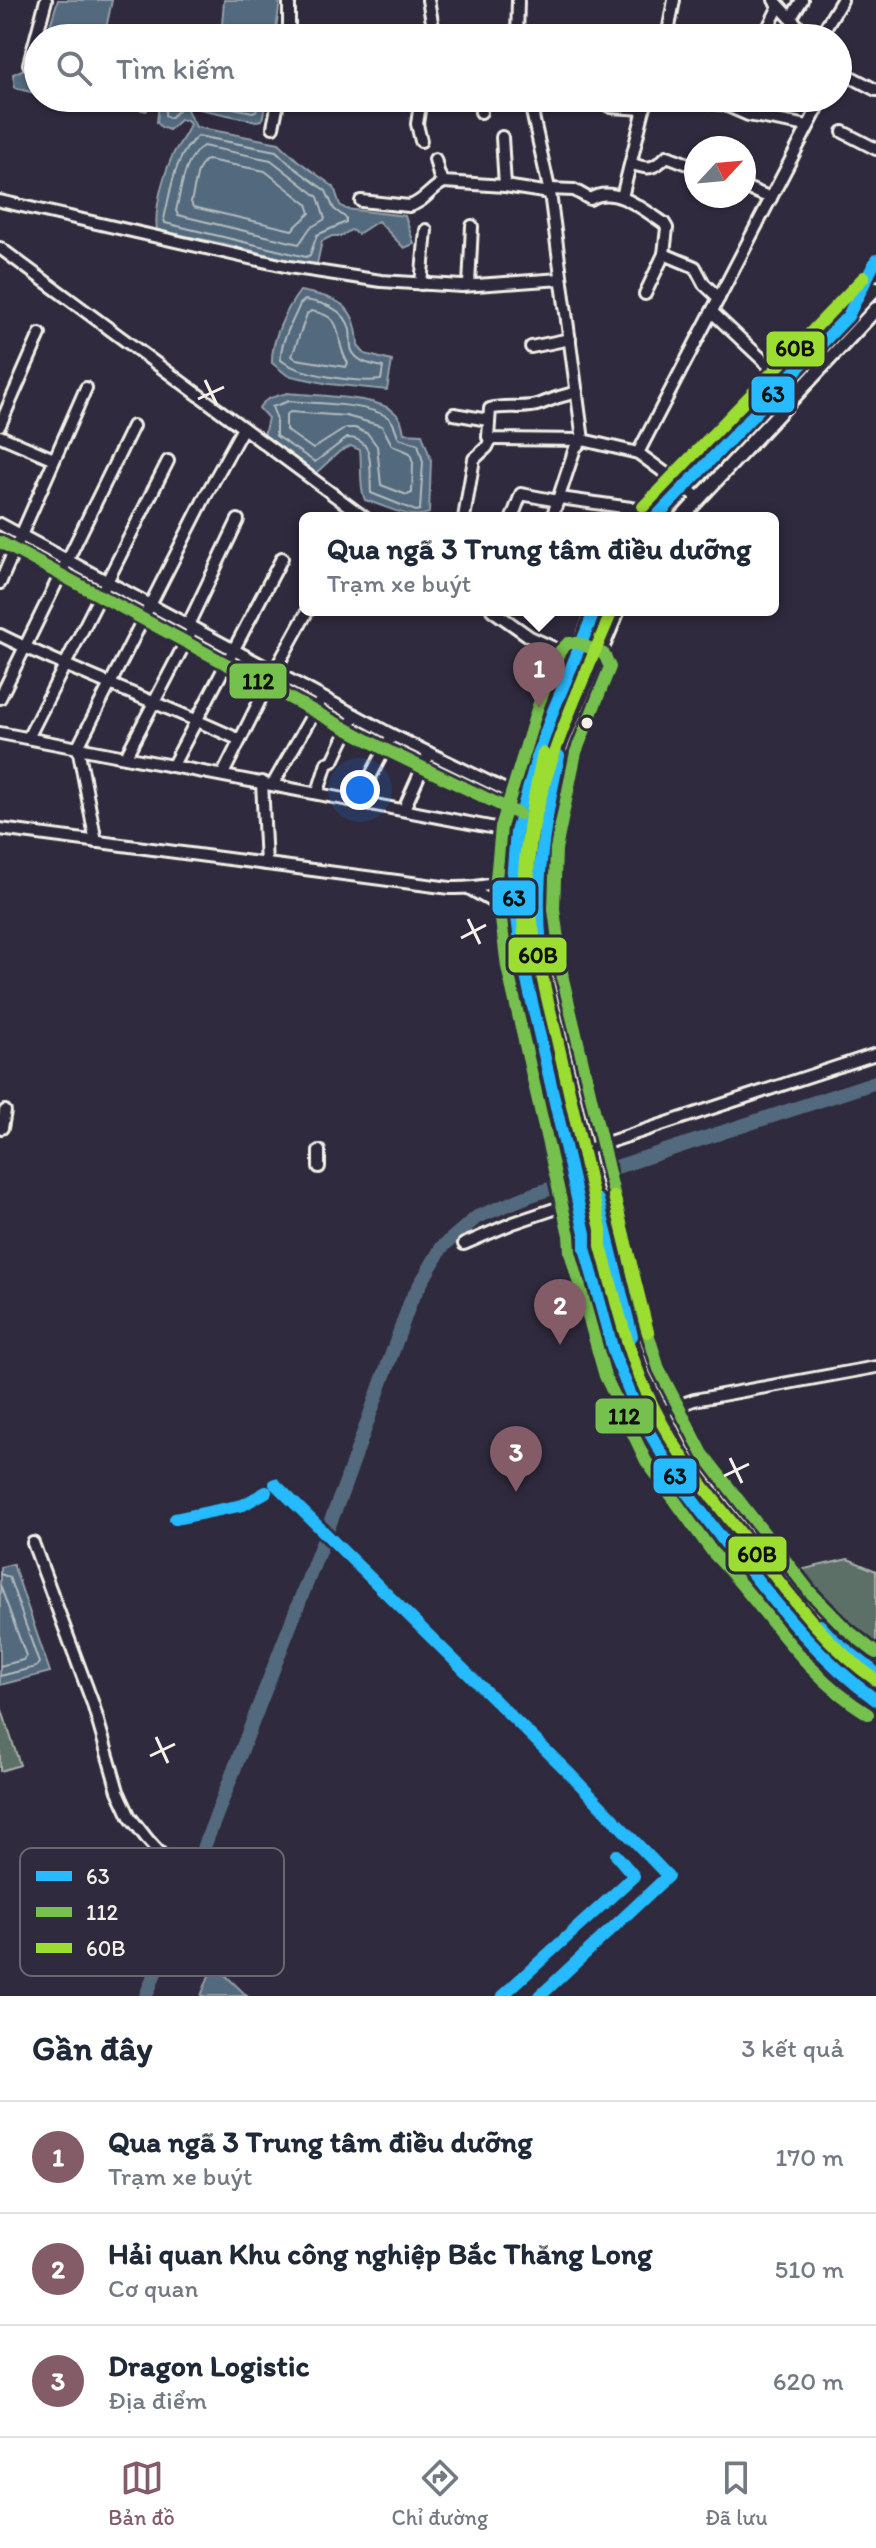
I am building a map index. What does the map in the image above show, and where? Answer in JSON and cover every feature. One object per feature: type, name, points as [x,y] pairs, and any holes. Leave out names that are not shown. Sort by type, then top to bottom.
[{"type":"main road","points":[[660,512],[876,288]]},
{"type":"main road","points":[[686,512],[876,309]]},
{"type":"main road","points":[[592,616],[549,723],[516,832],[512,880],[523,963],[577,1196],[585,1248],[612,1347],[639,1415],[678,1481],[797,1630],[850,1684],[876,1700]]},
{"type":"main road","points":[[615,616],[561,747],[540,847],[540,939],[547,982],[590,1167],[644,1375],[689,1463],[798,1602],[834,1640],[871,1669],[850,1684]]},
{"type":"main road","points":[[836,1671],[852,1654]]},
{"type":"street","points":[[40,24],[46,0]]},
{"type":"street","points":[[289,0],[289,24]]},
{"type":"street","points":[[428,0],[433,24]]},
{"type":"street","points":[[517,24],[518,0]]},
{"type":"street","points":[[670,24],[674,0]]},
{"type":"street","points":[[791,18],[802,0]]},
{"type":"street","points":[[827,24],[842,0]]},
{"type":"street","points":[[769,24],[777,3],[796,24]]},
{"type":"street","points":[[852,77],[876,90]]},
{"type":"street","points":[[273,127],[276,112]]},
{"type":"street","points":[[419,112],[417,124],[421,141]]},
{"type":"street","points":[[532,112],[549,191],[583,440]]},
{"type":"street","points":[[622,197],[645,112]]},
{"type":"street","points":[[741,112],[808,126]]},
{"type":"street","points":[[638,453],[816,112]]},
{"type":"street","points":[[843,132],[876,149]]},
{"type":"street","points":[[502,137],[505,186]]},
{"type":"street","points":[[631,163],[642,168],[652,167],[667,156],[684,162]]},
{"type":"street","points":[[435,159],[444,182]]},
{"type":"street","points":[[361,201],[409,206],[417,204],[431,188],[444,182],[549,191],[574,190],[590,199],[598,194],[622,197],[664,223],[667,228],[664,254],[645,294]]},
{"type":"street","points":[[756,192],[771,198]]},
{"type":"street","points":[[0,201],[289,267],[381,281],[469,285],[561,279]]},
{"type":"street","points":[[469,285],[472,226]]},
{"type":"street","points":[[421,284],[426,230]]},
{"type":"street","points":[[0,248],[357,512]]},
{"type":"street","points":[[664,254],[695,267],[704,284],[719,298]]},
{"type":"street","points":[[848,316],[876,260]]},
{"type":"street","points":[[712,312],[785,381]]},
{"type":"street","points":[[0,425],[40,334]]},
{"type":"street","points":[[531,347],[570,339]]},
{"type":"street","points":[[0,583],[86,388]]},
{"type":"street","points":[[491,439],[488,436],[489,410],[539,404],[577,392]]},
{"type":"street","points":[[454,414],[488,420]]},
{"type":"street","points":[[0,698],[133,426]]},
{"type":"street","points":[[96,842],[78,747],[243,428]]},
{"type":"street","points":[[0,436],[54,459]]},
{"type":"street","points":[[491,439],[583,440],[638,453],[699,498]]},
{"type":"street","points":[[465,512],[474,459],[491,439]]},
{"type":"street","points":[[554,512],[575,448],[583,440]]},
{"type":"street","points":[[28,738],[168,461]]},
{"type":"street","points":[[514,512],[520,494],[639,512]]},
{"type":"street","points":[[126,756],[190,627],[238,520]]},
{"type":"street","points":[[0,524],[392,735],[526,800]]},
{"type":"street","points":[[173,765],[282,558]]},
{"type":"street","points":[[223,774],[305,616]]},
{"type":"street","points":[[500,616],[530,637],[594,666]]},
{"type":"street","points":[[0,635],[108,685],[154,701],[240,740]]},
{"type":"street","points":[[266,864],[267,783],[322,698]]},
{"type":"street","points":[[318,792],[327,763],[333,761],[355,715]]},
{"type":"street","points":[[0,733],[516,832]]},
{"type":"street","points":[[358,800],[392,735]]},
{"type":"street","points":[[404,809],[429,753]]},
{"type":"street","points":[[0,829],[470,889],[538,871]]},
{"type":"street","points":[[470,889],[500,906],[519,928]]},
{"type":"street","points":[[567,1156],[876,1054]]},
{"type":"street","points":[[2,1128],[5,1111]]},
{"type":"street","points":[[319,1151],[319,1167]]},
{"type":"street","points":[[464,1244],[577,1196]]},
{"type":"street","points":[[661,1412],[694,1400],[876,1367]]},
{"type":"street","points":[[33,1543],[93,1704],[118,1791],[130,1817],[156,1848]]},
{"type":"green space","points":[[848,1559],[876,1571],[876,1649],[864,1641],[800,1570]]},
{"type":"green space","points":[[0,1704],[20,1765],[0,1771]]},
{"type":"water","points":[[58,0],[112,0],[107,24],[50,24]]},
{"type":"water","points":[[224,0],[280,0],[277,24],[222,24]]},
{"type":"water","points":[[24,69],[24,90],[15,88],[13,74]]},
{"type":"water","points":[[158,112],[188,112],[196,127],[279,143],[334,187],[340,205],[346,209],[405,216],[414,244],[404,248],[378,221],[358,234],[351,230],[322,241],[316,268],[239,247],[157,230],[158,204],[165,175],[190,124],[187,120],[180,120],[169,130],[157,122]]},
{"type":"water","points":[[214,112],[264,112],[262,120]]},
{"type":"water","points":[[300,291],[343,305],[354,321],[358,346],[365,354],[392,361],[387,390],[329,384],[287,375],[272,363],[280,326]]},
{"type":"water","points":[[288,393],[372,402],[396,413],[404,433],[422,434],[431,460],[429,512],[399,512],[365,500],[360,450],[351,446],[340,451],[316,473],[264,435],[268,418],[259,408],[276,396]]},
{"type":"water","points":[[13,1564],[50,1672],[0,1685],[0,1567]]},
{"type":"water","points":[[209,1976],[226,1976],[247,1996],[201,1996]]},
{"type":"waterway","points":[[204,1848],[344,1487],[411,1300],[442,1247],[477,1217],[531,1195],[876,1082]]},
{"type":"waterway","points":[[146,1996],[154,1976]]},
{"type":"transit line","name":"63","points":[[661,512],[848,316],[876,260]]},
{"type":"transit line","name":"60B","points":[[643,507],[864,277]]},
{"type":"transit line","name":"112","points":[[0,542],[384,749],[519,814]]},
{"type":"transit line","name":"63","points":[[593,616],[537,758],[516,832],[512,880],[523,963],[585,1233],[585,1248],[614,1354],[639,1415],[678,1481],[726,1544],[801,1632],[837,1668],[876,1700]]},
{"type":"transit line","name":"60B","points":[[610,616],[555,751],[538,806],[529,859],[534,937],[601,1229],[601,1246],[637,1369],[677,1449],[802,1610],[844,1655],[876,1680]]},
{"type":"transit line","name":"112","points":[[868,1714],[844,1698],[803,1659],[713,1553],[646,1461],[605,1376],[570,1252],[569,1235],[507,967],[496,879],[501,827],[538,706],[560,651],[568,643],[578,643],[604,654],[610,667],[576,752],[556,849],[554,909],[563,979],[644,1320],[659,1369],[703,1454],[810,1592],[845,1628],[876,1653]]},
{"type":"transit line","name":"60B","points":[[525,948],[523,898],[526,850],[543,753]]},
{"type":"transit line","name":"63","points":[[541,946],[539,898],[542,851],[559,756]]},
{"type":"transit line","name":"60B","points":[[614,1196],[648,1332]]},
{"type":"transit line","name":"63","points":[[598,1200],[632,1336]]},
{"type":"transit line","name":"63","points":[[275,1484],[568,1772],[668,1876],[540,1996]]},
{"type":"transit line","name":"63","points":[[175,1519],[243,1505],[266,1492]]},
{"type":"transit line","name":"63","points":[[820,1625],[876,1673]]},
{"type":"transit line","name":"63","points":[[502,1996],[634,1876],[616,1855]]},
{"type":"place","name":"Qua ngã 3 Trung tâm điều dưỡng","points":[[539,708]]},
{"type":"place","name":"Hải quan Khu công nghiệp Bắc Thăng Long","points":[[560,1345]]},
{"type":"place","name":"Dragon Logistic","points":[[516,1492]]}]
